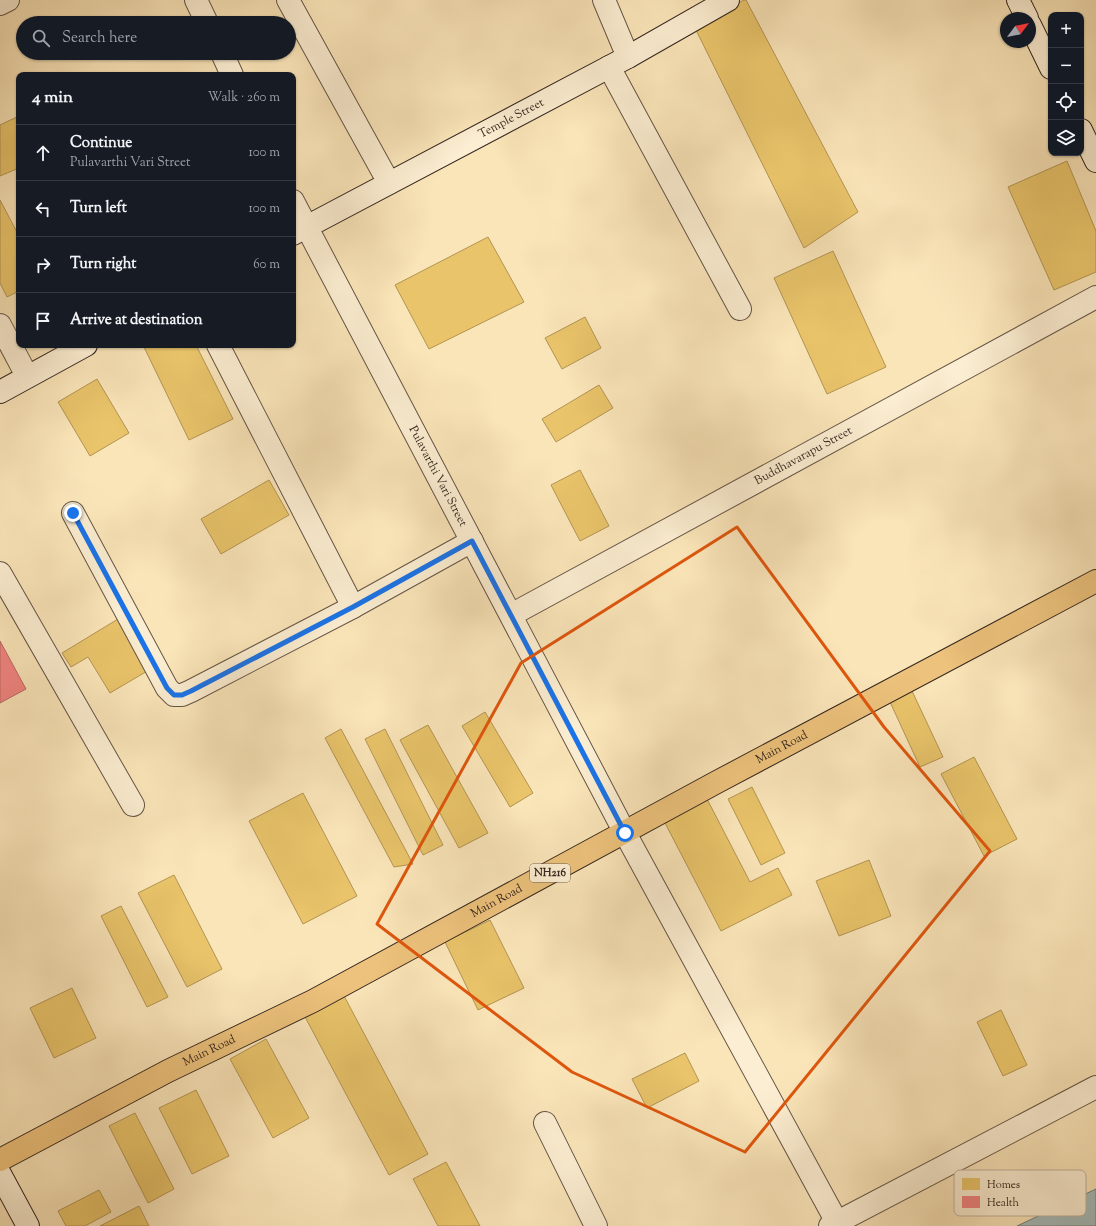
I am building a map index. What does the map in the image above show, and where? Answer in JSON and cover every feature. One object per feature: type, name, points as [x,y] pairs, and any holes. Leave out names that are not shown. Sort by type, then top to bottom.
[{"type":"highway","name":"Main Road","points":[[0,1160],[168,1071],[313,1001],[717,782],[1096,581]]},
{"type":"street","points":[[0,4],[8,0]]},
{"type":"street","points":[[196,0],[204,16]]},
{"type":"street","points":[[288,0],[389,183]]},
{"type":"street","points":[[604,0],[619,62],[740,309]]},
{"type":"street","name":"Temple Street","points":[[299,230],[619,62],[728,0]]},
{"type":"street","points":[[1018,0],[1024,12]]},
{"type":"street","points":[[1036,37],[1048,62]]},
{"type":"street","points":[[225,60],[231,72]]},
{"type":"street","points":[[1084,136],[1096,161]]},
{"type":"street","name":"Pulavarthi Vari Street","points":[[296,216],[299,230],[512,615],[625,833],[836,1225]]},
{"type":"street","name":"Buddhavarapu Street","points":[[512,615],[1096,297]]},
{"type":"street","points":[[0,325],[27,376]]},
{"type":"street","points":[[0,392],[80,348]]},
{"type":"street","points":[[220,348],[353,607]]},
{"type":"street","points":[[73,513],[167,688],[174,695],[182,695],[191,691],[353,607],[472,541]]},
{"type":"street","points":[[0,573],[133,805]]},
{"type":"street","points":[[836,1225],[1096,1087]]},
{"type":"street","points":[[545,1123],[596,1226]]},
{"type":"street","points":[[0,1174],[28,1226]]},
{"type":"highlighted area","points":[[737,527],[884,727],[990,851],[745,1152],[572,1072],[377,924],[521,663]]},
{"type":"water","points":[[1096,1189],[1096,1226],[1017,1226],[1038,1216],[1086,1216],[1086,1194]]},
{"type":"building: Homes","points":[[746,0],[858,212],[804,248],[694,26]]},
{"type":"building: Homes","points":[[16,117],[16,169],[0,176],[0,125]]},
{"type":"building: Homes","points":[[1067,161],[1096,231],[1096,272],[1054,290],[1008,187]]},
{"type":"building: Homes","points":[[0,200],[16,230],[16,292],[7,297],[0,283]]},
{"type":"building: Homes","points":[[488,237],[524,302],[429,349],[395,285]]},
{"type":"building: Homes","points":[[833,251],[886,367],[827,394],[774,278]]},
{"type":"building: Homes","points":[[585,317],[601,348],[562,369],[545,338]]},
{"type":"building: Homes","points":[[144,348],[198,348],[233,419],[189,440]]},
{"type":"building: Homes","points":[[97,379],[129,433],[90,456],[58,402]]},
{"type":"building: Homes","points":[[599,385],[613,408],[556,442],[542,419]]},
{"type":"building: Homes","points":[[580,470],[609,526],[580,541],[551,485]]},
{"type":"building: Homes","points":[[269,480],[289,515],[221,554],[201,519]]},
{"type":"building: Homes","points":[[118,619],[149,670],[110,693],[88,657],[71,667],[62,653]]},
{"type":"building: Homes","points":[[912,691],[943,757],[920,767],[890,702]]},
{"type":"building: Homes","points":[[485,712],[533,793],[510,807],[462,726]]},
{"type":"building: Homes","points":[[428,725],[488,833],[459,848],[400,740]]},
{"type":"building: Homes","points":[[341,729],[413,864],[394,867],[325,738]]},
{"type":"building: Homes","points":[[385,729],[443,845],[423,855],[365,739]]},
{"type":"building: Homes","points":[[974,757],[1017,839],[984,856],[941,774]]},
{"type":"building: Homes","points":[[752,787],[785,853],[761,865],[728,799]]},
{"type":"building: Homes","points":[[303,793],[357,896],[303,924],[249,821]]},
{"type":"building: Homes","points":[[707,799],[750,882],[778,868],[792,895],[721,931],[664,821]]},
{"type":"building: Homes","points":[[869,860],[891,916],[839,936],[816,881]]},
{"type":"building: Homes","points":[[174,875],[222,969],[187,987],[138,893]]},
{"type":"building: Homes","points":[[121,906],[168,997],[147,1007],[101,916]]},
{"type":"building: Homes","points":[[490,920],[524,988],[478,1010],[445,942]]},
{"type":"building: Homes","points":[[72,988],[96,1038],[54,1058],[30,1008]]},
{"type":"building: Homes","points":[[343,994],[428,1154],[389,1175],[304,1015]]},
{"type":"building: Homes","points":[[1001,1010],[1027,1065],[1003,1076],[977,1022]]},
{"type":"building: Homes","points":[[266,1039],[309,1118],[273,1138],[230,1059]]},
{"type":"building: Homes","points":[[685,1053],[699,1081],[647,1108],[632,1079]]},
{"type":"building: Homes","points":[[196,1090],[229,1156],[192,1174],[159,1108]]},
{"type":"building: Homes","points":[[135,1113],[174,1189],[148,1203],[109,1126]]},
{"type":"building: Homes","points":[[446,1162],[480,1226],[438,1226],[413,1179]]},
{"type":"building: Homes","points":[[99,1190],[111,1212],[85,1226],[66,1226],[58,1211]]},
{"type":"building: Homes","points":[[139,1206],[149,1226],[100,1226]]},
{"type":"building: Health","points":[[0,641],[26,689],[0,703]]},
{"type":"route","points":[[73,513],[167,688],[174,695],[182,695],[191,691],[353,607],[472,541],[625,833]]}]
